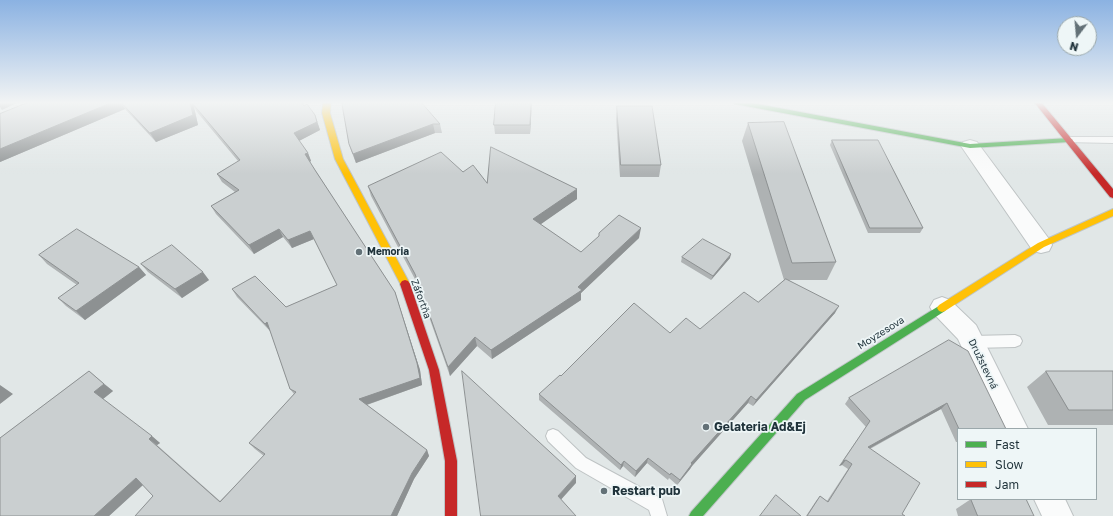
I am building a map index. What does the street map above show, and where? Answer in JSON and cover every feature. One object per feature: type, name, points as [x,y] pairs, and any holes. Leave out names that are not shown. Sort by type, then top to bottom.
[{"type":"street","name":"Záfortňa","points":[[330,126],[339,159],[405,284],[434,370],[451,461],[451,516]]},
{"type":"street","points":[[864,126],[970,146],[1069,140]]},
{"type":"street","points":[[1057,126],[1113,195]]},
{"type":"street","points":[[970,146],[1041,245]]},
{"type":"street","name":"Moyzesova","points":[[696,516],[801,397],[1041,245],[1113,212]]},
{"type":"street","name":"Družstevná","points":[[942,307],[970,337],[1014,428]]},
{"type":"street","points":[[1050,500],[1058,516]]},
{"type":"lane","points":[[1069,140],[1113,140]]},
{"type":"lane","points":[[970,337],[1015,341]]},
{"type":"lane","points":[[553,436],[581,463],[656,505],[659,516]]},
{"type":"building","points":[[0,126],[55,126],[0,149]]},
{"type":"building","points":[[144,126],[167,126],[150,133]]},
{"type":"building","points":[[212,126],[308,126],[294,133],[308,153],[305,154],[315,170],[395,292],[417,363],[420,378],[359,399],[427,450],[412,473],[391,516],[135,516],[153,496],[136,478],[94,516],[0,516],[0,438],[89,371],[104,384],[94,392],[152,436],[149,439],[220,502],[265,454],[249,443],[296,392],[290,389],[267,322],[265,324],[232,289],[255,276],[286,307],[337,285],[310,231],[288,240],[279,229],[249,245],[211,206],[239,190],[217,174],[240,160]]},
{"type":"building","points":[[346,126],[427,126],[353,154],[349,144]]},
{"type":"building","points":[[618,126],[655,126],[661,165],[621,165]]},
{"type":"building","points":[[749,126],[786,126],[836,262],[792,263]]},
{"type":"building","points":[[832,140],[878,140],[923,228],[870,228]]},
{"type":"building","points":[[491,147],[577,189],[533,219],[581,252],[619,215],[641,228],[578,287],[582,290],[491,350],[475,337],[448,367],[415,274],[368,186],[441,152],[463,172],[473,165],[487,183]]},
{"type":"building","points":[[77,229],[139,267],[76,311],[58,298],[79,283],[39,255]]},
{"type":"building","points":[[703,239],[731,254],[713,276],[682,257]]},
{"type":"building","points":[[172,245],[203,272],[175,289],[141,264]]},
{"type":"building","points":[[786,279],[839,306],[756,400],[751,396],[691,463],[692,464],[680,480],[671,473],[670,475],[648,458],[636,471],[624,461],[621,465],[539,394],[560,375],[561,376],[634,303],[670,333],[686,318],[700,329],[744,292],[758,302]]},
{"type":"building","points":[[949,340],[968,351],[1006,428],[959,428],[947,403],[868,447],[920,483],[902,514],[905,516],[807,516],[820,496],[828,502],[852,464],[846,460],[843,461],[870,421],[849,398]]},
{"type":"building","points":[[462,371],[576,476],[558,496],[576,516],[481,516]]},
{"type":"building","points":[[1046,371],[1113,371],[1113,410],[1069,410]]},
{"type":"building","points":[[776,495],[801,516],[760,516]]},
{"type":"building","points":[[971,500],[1026,500],[1034,516],[978,516]]},
{"type":"traffic: fast","points":[[864,126],[970,146],[1069,140]]},
{"type":"traffic: fast","points":[[695,516],[801,397],[942,308]]},
{"type":"traffic: slow","points":[[330,126],[339,159],[405,284]]},
{"type":"traffic: slow","points":[[942,308],[1041,245],[1113,212]]},
{"type":"traffic: jam","points":[[1057,126],[1113,195]]},
{"type":"traffic: jam","points":[[405,284],[434,370],[451,461],[451,516]]},
{"type":"place","name":"Memoria","points":[[359,252]]},
{"type":"place","name":"Gelateria Ad&Ej","points":[[706,427]]},
{"type":"place","name":"Restart pub","points":[[604,491]]}]
